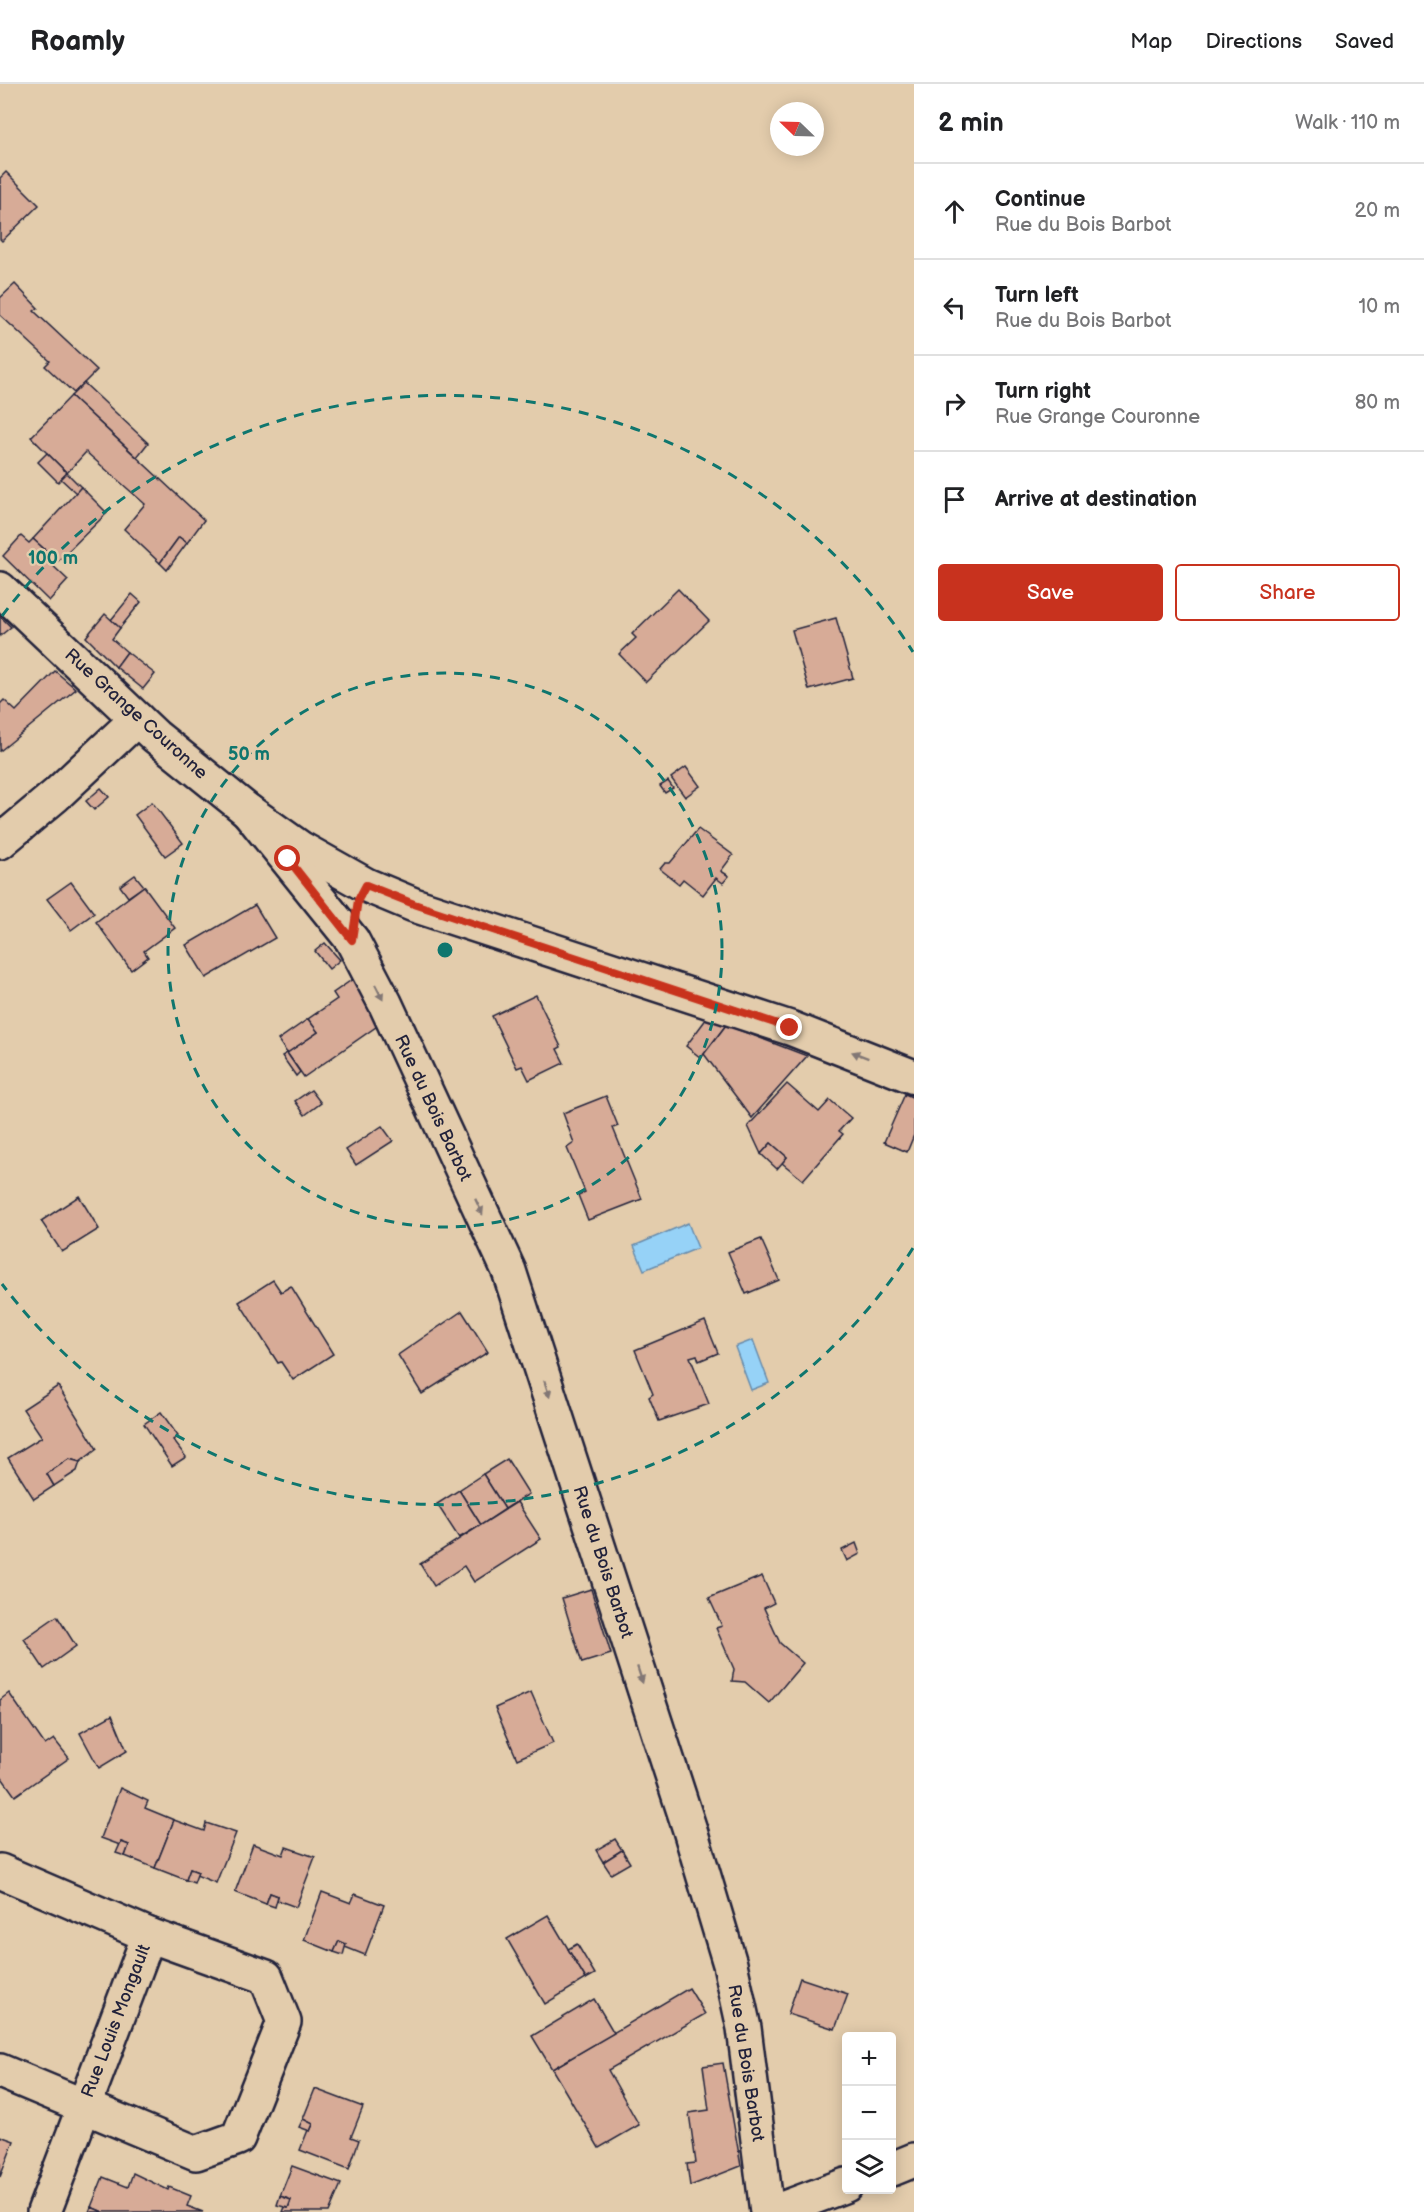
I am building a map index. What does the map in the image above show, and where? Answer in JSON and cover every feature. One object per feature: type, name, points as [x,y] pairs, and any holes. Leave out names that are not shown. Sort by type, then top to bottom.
[{"type":"street","name":"Rue Grange Couronne","points":[[0,589],[137,719],[248,811],[300,848],[366,885],[414,904],[790,1028],[914,1077]]},
{"type":"street","points":[[0,842],[56,795],[137,719]]},
{"type":"street","name":"Rue du Bois Barbot","points":[[248,811],[352,940],[385,1003],[509,1271],[690,1830],[730,1964],[744,2028],[767,2212]]},
{"type":"street","points":[[352,940],[358,900],[366,885]]},
{"type":"street","name":"Rue Louis Mongault","points":[[0,1871],[148,1935],[266,1977],[284,2022],[238,2138],[196,2153],[0,2071]]},
{"type":"street","name":"Rue Louis Mongault","points":[[44,2212],[148,1935]]},
{"type":"street","points":[[896,2167],[914,2160]]},
{"type":"street","points":[[774,2212],[842,2186]]},
{"type":"water","points":[[688,1223],[698,1248],[644,1270],[634,1246]]},
{"type":"water","points":[[753,1340],[769,1383],[751,1390],[735,1347]]},
{"type":"building","points":[[6,172],[39,205],[2,241],[0,239],[0,178]]},
{"type":"building","points":[[15,284],[38,308],[34,311],[97,370],[74,393],[45,366],[50,361],[0,315],[0,298]]},
{"type":"building","points":[[84,383],[148,443],[137,457],[71,396]]},
{"type":"building","points":[[71,396],[204,520],[187,543],[179,537],[160,563],[124,529],[145,504],[86,452],[67,473],[31,437]]},
{"type":"building","points":[[47,453],[67,473],[58,482],[38,462]]},
{"type":"building","points":[[67,473],[81,487],[76,493],[61,479]]},
{"type":"building","points":[[81,487],[107,513],[58,561],[33,539]]},
{"type":"building","points":[[21,536],[29,543],[33,539],[54,558],[50,563],[68,580],[49,601],[3,556]]},
{"type":"building","points":[[179,537],[187,543],[167,570],[160,563]]},
{"type":"building","points":[[678,589],[709,621],[646,682],[619,654],[636,638],[632,634]]},
{"type":"building","points":[[132,594],[141,602],[120,628],[111,620]]},
{"type":"building","points":[[105,614],[120,628],[112,639],[127,652],[116,667],[86,637]]},
{"type":"building","points":[[0,616],[11,627],[0,636]]},
{"type":"building","points":[[836,618],[853,678],[809,690],[792,630]]},
{"type":"building","points":[[127,652],[155,674],[143,689],[116,667]]},
{"type":"building","points":[[55,671],[76,689],[0,751],[0,704],[4,700],[16,711]]},
{"type":"building","points":[[686,767],[700,786],[685,797],[671,778]]},
{"type":"building","points":[[668,781],[673,788],[665,793],[660,786]]},
{"type":"building","points":[[101,788],[109,797],[94,810],[86,801]]},
{"type":"building","points":[[152,802],[183,843],[165,856],[135,815]]},
{"type":"building","points":[[698,829],[733,855],[721,871],[729,876],[723,883],[716,878],[703,895],[683,879],[679,884],[660,869],[665,863],[670,863]]},
{"type":"building","points":[[135,875],[144,886],[128,897],[120,886]]},
{"type":"building","points":[[71,882],[94,913],[71,930],[47,899]]},
{"type":"building","points":[[144,886],[175,928],[144,951],[148,957],[131,970],[96,922]]},
{"type":"building","points":[[255,905],[275,938],[206,978],[186,945]]},
{"type":"building","points":[[325,943],[340,960],[329,969],[315,951]]},
{"type":"building","points":[[353,979],[383,1022],[304,1077],[287,1053],[318,1032],[308,1019],[337,999],[333,993]]},
{"type":"building","points":[[536,995],[561,1047],[557,1049],[564,1063],[529,1080],[522,1066],[517,1068],[492,1016]]},
{"type":"building","points":[[707,1018],[726,1025],[701,1058],[686,1046]]},
{"type":"building","points":[[308,1019],[318,1032],[287,1053],[278,1040]]},
{"type":"building","points":[[726,1025],[807,1056],[752,1118],[704,1054]]},
{"type":"building","points":[[287,1053],[300,1072],[296,1076],[282,1056]]},
{"type":"building","points":[[787,1084],[819,1112],[830,1100],[851,1118],[839,1131],[843,1134],[803,1180],[782,1163],[787,1157],[771,1143],[761,1154],[748,1126]]},
{"type":"building","points":[[311,1090],[321,1103],[305,1115],[295,1101]]},
{"type":"building","points":[[905,1094],[914,1098],[914,1135],[907,1152],[884,1142]]},
{"type":"building","points":[[606,1096],[618,1126],[613,1128],[642,1199],[588,1220],[578,1195],[585,1192],[567,1148],[574,1143],[563,1113]]},
{"type":"building","points":[[382,1126],[393,1141],[356,1165],[346,1150]]},
{"type":"building","points":[[771,1143],[787,1157],[777,1169],[761,1154]]},
{"type":"building","points":[[79,1196],[99,1229],[62,1252],[41,1221]]},
{"type":"building","points":[[761,1239],[779,1280],[746,1294],[728,1252]]},
{"type":"building","points":[[273,1280],[281,1292],[291,1286],[333,1354],[293,1380],[281,1362],[278,1363],[239,1302]]},
{"type":"building","points":[[462,1311],[488,1352],[422,1394],[398,1355]]},
{"type":"building","points":[[705,1321],[718,1353],[699,1361],[697,1355],[690,1357],[709,1404],[659,1421],[649,1397],[653,1394],[635,1350]]},
{"type":"building","points":[[58,1386],[97,1449],[80,1462],[69,1459],[47,1474],[54,1486],[34,1499],[8,1458],[42,1437],[23,1409]]},
{"type":"building","points":[[161,1412],[178,1436],[173,1440],[186,1457],[172,1466],[144,1424]]},
{"type":"building","points":[[69,1459],[80,1462],[77,1471],[54,1486],[47,1474]]},
{"type":"building","points":[[507,1459],[529,1494],[505,1509],[483,1474]]},
{"type":"building","points":[[483,1474],[505,1509],[481,1525],[459,1490]]},
{"type":"building","points":[[459,1490],[481,1525],[459,1538],[437,1504]]},
{"type":"building","points":[[517,1502],[541,1539],[474,1582],[464,1566],[434,1586],[420,1564]]},
{"type":"building","points":[[856,1543],[860,1554],[847,1561],[842,1550]]},
{"type":"building","points":[[762,1576],[774,1603],[764,1608],[780,1643],[803,1663],[769,1703],[745,1682],[732,1681],[734,1669],[716,1628],[722,1626],[709,1598]]},
{"type":"building","points":[[591,1589],[611,1654],[582,1663],[562,1598]]},
{"type":"building","points":[[57,1616],[76,1646],[44,1669],[24,1639]]},
{"type":"building","points":[[531,1692],[553,1743],[517,1759],[495,1708]]},
{"type":"building","points":[[9,1693],[45,1745],[54,1739],[69,1758],[15,1796],[0,1775],[0,1700]]},
{"type":"building","points":[[112,1715],[127,1751],[99,1768],[80,1733]]},
{"type":"building","points":[[120,1788],[148,1801],[145,1808],[174,1820],[155,1868],[125,1856],[129,1845],[121,1842],[120,1845],[101,1838]]},
{"type":"building","points":[[174,1820],[204,1831],[206,1823],[236,1833],[216,1883],[196,1875],[198,1872],[190,1869],[186,1880],[155,1868]]},
{"type":"building","points":[[615,1839],[622,1850],[603,1862],[596,1850]]},
{"type":"building","points":[[121,1842],[129,1845],[125,1856],[116,1853]]},
{"type":"building","points":[[253,1844],[283,1855],[286,1847],[315,1857],[296,1907],[277,1900],[278,1896],[270,1893],[266,1904],[235,1892]]},
{"type":"building","points":[[622,1850],[630,1863],[611,1874],[603,1862]]},
{"type":"building","points":[[190,1869],[198,1872],[194,1883],[186,1880]]},
{"type":"building","points":[[322,1892],[351,1903],[355,1894],[384,1905],[365,1955],[345,1947],[346,1944],[339,1941],[334,1952],[304,1940]]},
{"type":"building","points":[[270,1893],[278,1896],[275,1907],[266,1904]]},
{"type":"building","points":[[548,1915],[586,1979],[545,2004],[507,1939]]},
{"type":"building","points":[[339,1941],[346,1944],[343,1955],[334,1952]]},
{"type":"building","points":[[577,1944],[595,1974],[586,1979],[568,1949]]},
{"type":"building","points":[[800,1978],[848,1994],[835,2029],[788,2014]]},
{"type":"building","points":[[689,1988],[705,2014],[608,2070],[639,2125],[599,2148],[552,2069]]},
{"type":"building","points":[[594,1999],[614,2033],[552,2069],[532,2036]]},
{"type":"building","points":[[723,2063],[741,2166],[690,2186],[687,2164],[696,2163],[689,2113],[709,2110],[703,2066]]},
{"type":"building","points":[[315,2089],[363,2107],[351,2137],[359,2140],[349,2169],[300,2150],[313,2124],[303,2119]]},
{"type":"building","points":[[303,2119],[313,2124],[310,2131],[299,2127]]},
{"type":"building","points":[[0,2136],[14,2141],[0,2177]]},
{"type":"building","points":[[292,2166],[341,2184],[329,2212],[283,2212],[285,2207],[288,2208],[291,2200],[280,2196]]},
{"type":"building","points":[[133,2173],[168,2190],[169,2187],[191,2196],[187,2206],[203,2212],[103,2212],[91,2207],[103,2177],[128,2187]]},
{"type":"building","points":[[280,2196],[291,2200],[288,2208],[277,2205]]},
{"type":"building","points":[[91,2207],[103,2212],[89,2212]]},
{"type":"route","points":[[288,859],[352,940],[358,900],[366,885],[414,904],[790,1028]]}]
